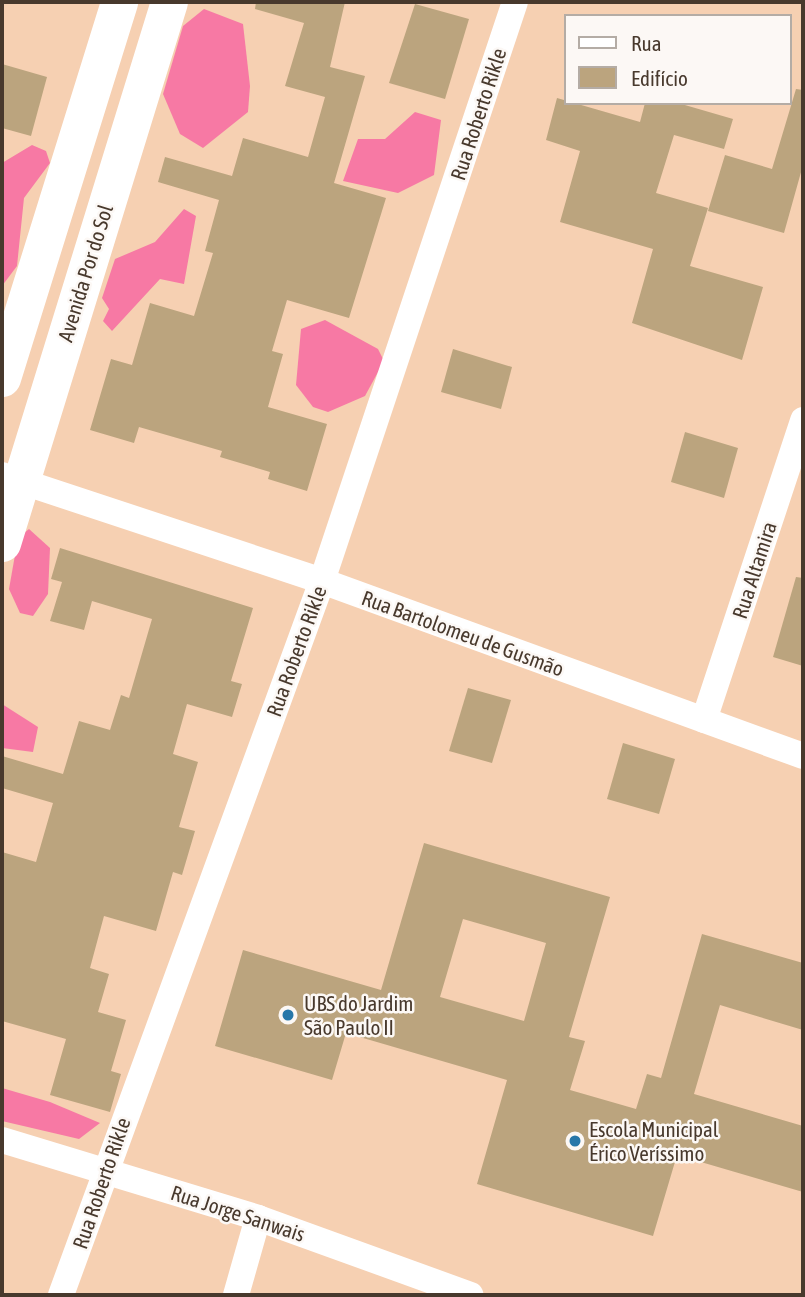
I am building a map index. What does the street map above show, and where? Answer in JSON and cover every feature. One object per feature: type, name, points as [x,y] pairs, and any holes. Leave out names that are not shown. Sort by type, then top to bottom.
[{"type":"street","points":[[2,378],[119,2]]},
{"type":"street","name":"Avenida Por do Sol","points":[[2,544],[11,478],[169,2]]},
{"type":"street","name":"Rua Roberto Rikle","points":[[61,1295],[321,581],[515,2]]},
{"type":"street","name":"Rua Altamira","points":[[704,720],[803,419]]},
{"type":"street","name":"Rua Bartolomeu de Gusmão","points":[[11,478],[321,581],[803,756]]},
{"type":"street","name":"Rua Jorge Sanwais","points":[[2,1140],[258,1218],[471,1295]]},
{"type":"street","points":[[236,1295],[258,1218]]},
{"type":"shaded area","points":[[204,9],[243,24],[250,86],[248,112],[203,148],[180,134],[163,94],[183,26]]},
{"type":"shaded area","points":[[415,112],[441,120],[434,175],[398,193],[343,181],[358,139],[385,139]]},
{"type":"shaded area","points":[[32,145],[46,151],[50,163],[24,198],[17,266],[2,286],[2,163]]},
{"type":"shaded area","points":[[184,209],[196,216],[184,284],[160,279],[112,331],[103,321],[109,309],[102,298],[115,259],[155,242]]},
{"type":"shaded area","points":[[325,320],[378,349],[384,361],[365,396],[328,412],[313,407],[296,385],[301,329]]},
{"type":"shaded area","points":[[29,529],[50,548],[48,594],[33,616],[20,613],[9,589],[18,538]]},
{"type":"shaded area","points":[[2,704],[38,727],[33,752],[2,748]]},
{"type":"shaded area","points":[[2,1088],[50,1102],[100,1123],[79,1139],[2,1121]]},
{"type":"building","points":[[256,2],[345,2],[330,67],[365,76],[334,183],[386,198],[349,318],[287,300],[272,351],[283,354],[268,407],[327,424],[307,491],[268,479],[270,472],[220,457],[222,451],[139,427],[134,443],[90,430],[111,359],[132,365],[150,303],[194,316],[213,253],[205,251],[219,200],[158,182],[165,157],[232,176],[243,138],[308,157],[325,97],[285,86],[304,23],[255,9]]},
{"type":"building","points":[[415,4],[469,19],[445,99],[389,83]]},
{"type":"building","points":[[2,64],[47,77],[31,136],[2,128]]},
{"type":"building","points":[[796,89],[803,90],[803,165],[784,233],[708,211],[725,155],[772,169]]},
{"type":"building","points":[[557,98],[564,100],[564,105],[581,105],[640,122],[644,105],[685,105],[733,119],[724,149],[674,135],[656,193],[708,208],[690,266],[763,287],[742,360],[632,323],[653,249],[560,222],[580,151],[546,140]]},
{"type":"building","points":[[453,349],[512,367],[501,409],[441,392]]},
{"type":"building","points":[[685,432],[738,448],[724,498],[671,482]]},
{"type":"building","points":[[60,548],[253,608],[231,681],[242,684],[232,717],[187,704],[173,754],[198,762],[179,827],[195,831],[182,875],[173,872],[156,931],[104,916],[90,968],[109,974],[98,1012],[126,1020],[111,1071],[121,1074],[110,1112],[50,1095],[66,1039],[2,1021],[2,852],[36,862],[53,803],[2,788],[2,756],[63,774],[79,721],[110,730],[121,695],[129,698],[152,619],[92,601],[84,630],[50,621],[62,582],[51,579]]},
{"type":"building","points":[[796,577],[803,578],[803,666],[773,657]]},
{"type":"building","points":[[468,688],[511,700],[492,763],[449,751]]},
{"type":"building","points":[[623,743],[675,759],[659,814],[607,799]]},
{"type":"building","points":[[424,843],[610,897],[569,1037],[585,1041],[570,1090],[636,1109],[647,1074],[661,1078],[702,934],[803,963],[803,1030],[720,1005],[694,1094],[803,1126],[803,1192],[677,1155],[653,1236],[477,1184],[507,1080],[346,1033],[332,1080],[215,1046],[243,950],[381,990]],"holes":[[[463,919],[546,943],[524,1021],[440,997]]]},
{"type":"place","name":"UBS do Jardim São Paulo II","points":[[288,1015]]},
{"type":"place","name":"Escola Municipal Érico Veríssimo","points":[[575,1141]]}]
